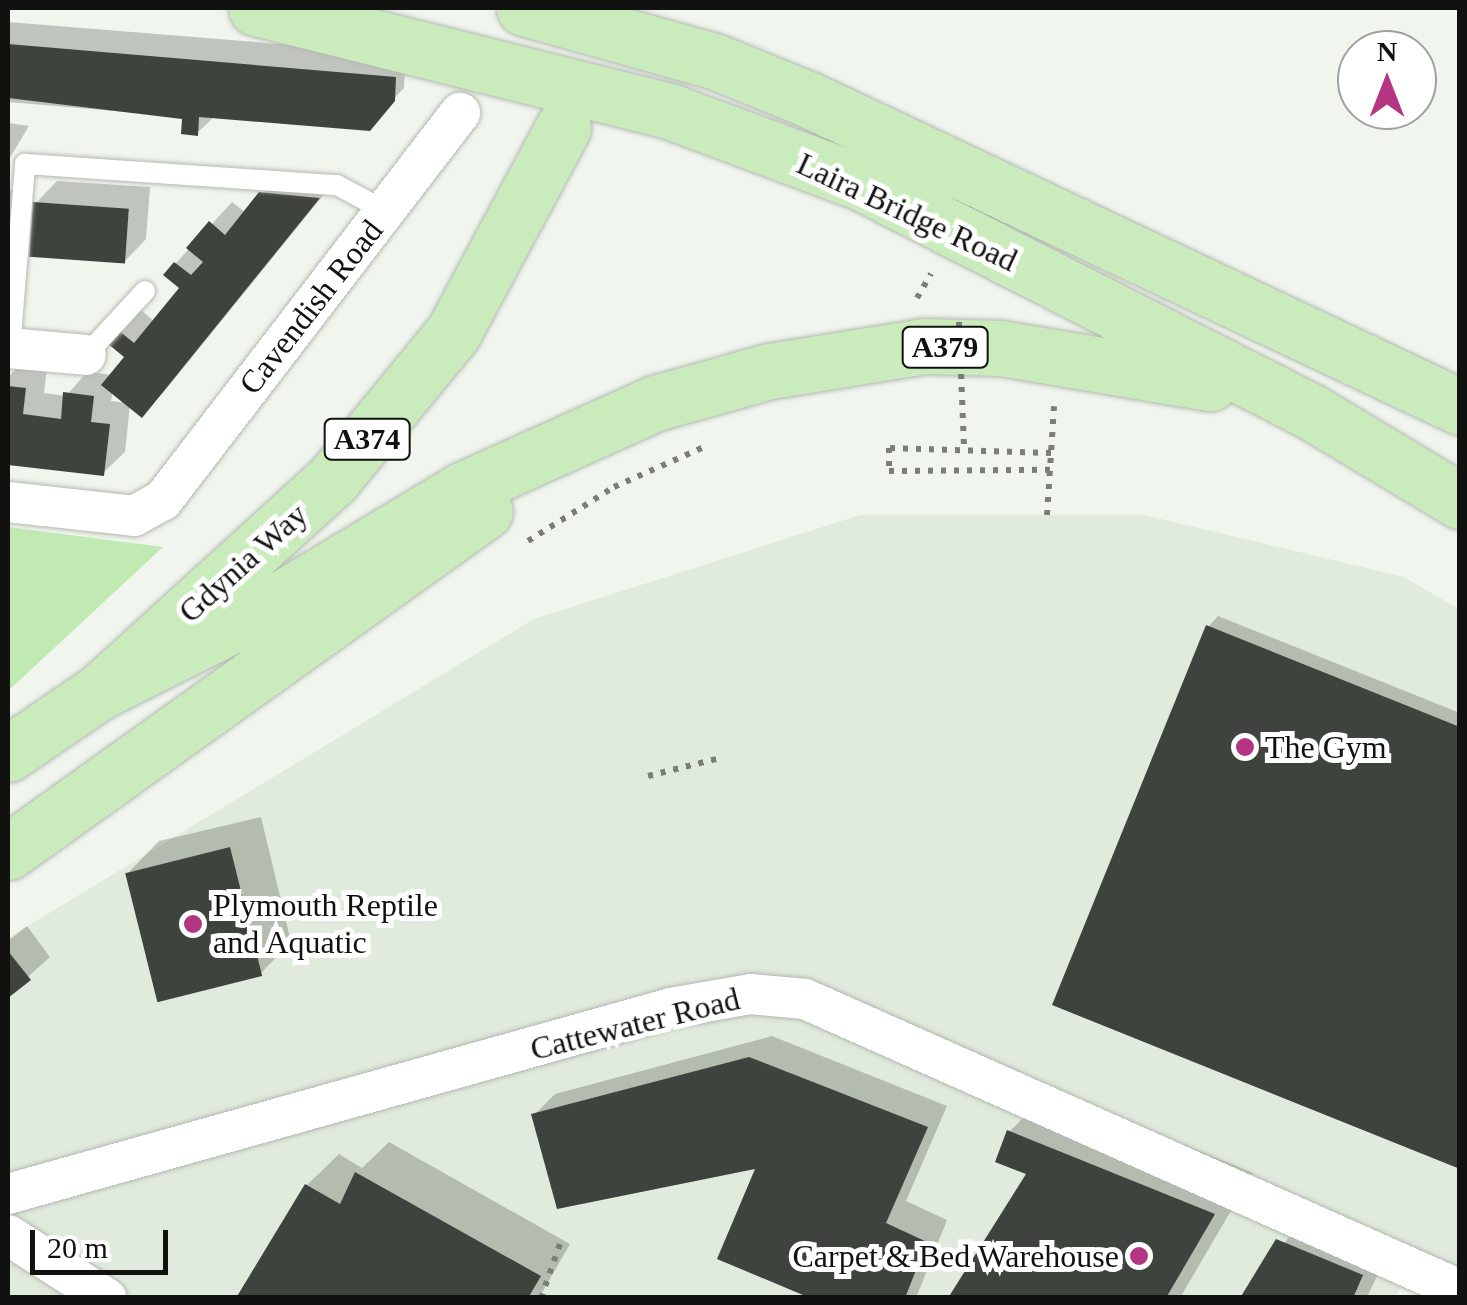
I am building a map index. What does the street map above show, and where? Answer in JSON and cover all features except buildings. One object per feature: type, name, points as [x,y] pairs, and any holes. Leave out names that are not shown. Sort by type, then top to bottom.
[{"type":"main road","name":"Laira Bridge Road","points":[[256,8],[564,104],[860,182],[1310,411],[1460,501]]},
{"type":"main road","name":"Laira Bridge Road","points":[[524,8],[579,13],[810,100],[1460,407]]},
{"type":"main road","name":"A374","points":[[564,104],[579,13]]},
{"type":"main road","name":"Gdynia Way","points":[[8,754],[100,692],[305,510],[408,390],[498,260],[564,104]]},
{"type":"main road","name":"A379","points":[[100,692],[586,432],[770,371],[924,346],[1078,355],[1310,411]]},
{"type":"main road","name":"A379","points":[[8,852],[586,432]]},
{"type":"street","name":"Cavendish Road","points":[[8,502],[134,516],[163,500],[460,113]]},
{"type":"street","points":[[9,348],[86,355]]},
{"type":"street","name":"Cattewater Road","points":[[8,1194],[671,1008],[750,994],[805,999],[1460,1290]]},
{"type":"street","points":[[8,1235],[106,1298]]},
{"type":"lane","points":[[9,348],[26,164],[337,185],[384,212]]},
{"type":"lane","points":[[86,355],[145,292]]},
{"type":"path","points":[[959,322],[964,447]]},
{"type":"path","points":[[956,399],[976,398]]},
{"type":"path","points":[[1044,398],[1073,402]]},
{"type":"path","points":[[1048,515],[1054,400]]},
{"type":"path","points":[[520,546],[614,487],[720,442]]},
{"type":"path","points":[[1051,453],[964,447],[888,448],[888,470],[1052,470]]},
{"type":"path","points":[[648,776],[720,758]]},
{"type":"path","points":[[541,1298],[562,1238]]},
{"type":"shaded area","points":[[860,515],[1144,515],[1404,577],[1459,609],[1459,1297],[1402,1281],[1396,1298],[8,1298],[8,938],[534,619]]},
{"type":"green space","points":[[8,527],[163,547],[8,691]]},
{"type":"place","name":"The Gym","points":[[1245,747]]},
{"type":"place","name":"Plymouth Reptile and Aquatic","points":[[193,924]]},
{"type":"place","name":"Carpet & Bed Warehouse","points":[[1139,1256]]}]
